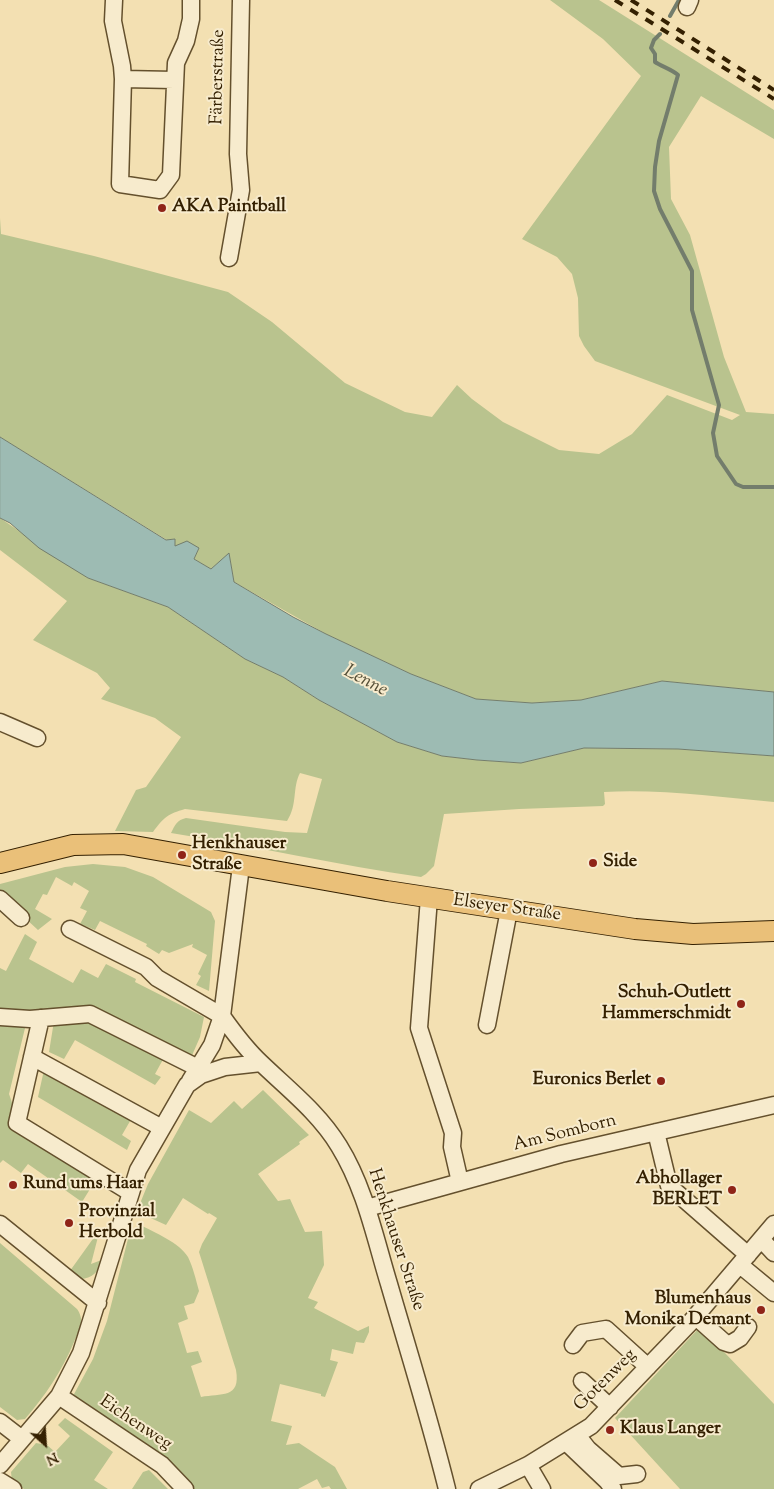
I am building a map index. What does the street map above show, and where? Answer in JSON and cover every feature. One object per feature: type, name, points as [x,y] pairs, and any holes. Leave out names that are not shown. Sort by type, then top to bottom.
[{"type":"main road","name":"Elseyer Straße","points":[[0,863],[73,845],[123,844],[429,898],[669,933],[774,931]]},
{"type":"street","points":[[114,0],[113,21],[123,78],[120,184],[160,190],[171,175],[176,62],[186,40],[191,19],[191,0]]},
{"type":"street","name":"Färberstraße","points":[[229,258],[241,190],[238,154],[241,0]]},
{"type":"street","points":[[123,78],[174,80]]},
{"type":"street","points":[[0,722],[37,738]]},
{"type":"street","points":[[0,1465],[59,1396],[81,1353],[138,1170],[212,1045],[222,1016],[242,866]]},
{"type":"street","points":[[429,898],[419,1028],[453,1133],[452,1147],[460,1182]]},
{"type":"street","points":[[0,899],[21,918]]},
{"type":"street","points":[[487,1025],[509,910]]},
{"type":"street","points":[[70,929],[146,967],[157,978],[222,1016]]},
{"type":"street","points":[[0,1017],[30,1019],[90,1014],[198,1068]]},
{"type":"street","name":"Henkhauser Straße","points":[[222,1016],[261,1063],[294,1093],[323,1124],[349,1163],[366,1208],[420,1385],[447,1489]]},
{"type":"street","points":[[41,1018],[17,1123],[131,1193]]},
{"type":"street","points":[[32,1058],[162,1128]]},
{"type":"street","points":[[188,1085],[201,1075],[225,1067],[261,1063]]},
{"type":"street","name":"Am Somborn","points":[[366,1208],[561,1154],[774,1105]]},
{"type":"street","points":[[656,1132],[669,1186],[744,1260],[774,1293]]},
{"type":"street","points":[[0,1224],[98,1303]]},
{"type":"street","name":"Gotenweg","points":[[486,1488],[528,1465],[591,1426],[696,1316],[774,1224]]},
{"type":"street","points":[[761,1239],[774,1253]]},
{"type":"street","points":[[696,1316],[724,1342],[730,1344],[740,1338],[748,1327]]},
{"type":"street","points":[[573,1345],[582,1333],[606,1329],[648,1367]]},
{"type":"street","points":[[582,1381],[610,1407]]},
{"type":"street","name":"Eichenweg","points":[[59,1396],[162,1465],[185,1489]]},
{"type":"street","points":[[0,1422],[22,1439]]},
{"type":"street","points":[[572,1439],[588,1449],[619,1476],[637,1474]]},
{"type":"street","points":[[572,1439],[613,1489]]},
{"type":"street","points":[[528,1465],[542,1489]]},
{"type":"street","points":[[0,1481],[13,1489]]},
{"type":"green space","points":[[550,0],[599,0],[774,110],[774,139],[701,96],[669,147],[671,199],[690,235],[724,357],[746,412],[774,414],[774,692],[662,681],[581,700],[532,703],[476,699],[411,674],[326,634],[234,582],[229,554],[211,569],[194,559],[199,548],[175,546],[174,539],[167,540],[0,437],[0,218],[1,234],[94,256],[228,292],[272,322],[345,383],[405,412],[432,417],[457,385],[472,399],[503,422],[559,450],[599,454],[632,434],[667,395],[732,420],[740,415],[595,361],[579,336],[578,298],[572,274],[557,257],[522,239],[641,76],[603,39]]},
{"type":"green space","points":[[0,518],[88,578],[168,607],[245,659],[283,677],[319,700],[397,742],[442,756],[521,763],[584,748],[678,749],[774,756],[774,802],[625,791],[604,792],[605,804],[603,806],[444,814],[434,866],[421,877],[171,833],[178,822],[186,818],[285,832],[307,833],[322,779],[300,773],[296,784],[293,808],[287,821],[185,809],[167,817],[153,832],[115,831],[136,790],[146,787],[181,737],[155,718],[101,699],[110,688],[97,673],[33,640],[67,601],[0,550]]},
{"type":"green space","points":[[93,864],[125,867],[153,877],[211,912],[215,921],[209,991],[196,985],[201,976],[198,974],[207,955],[192,947],[193,944],[169,953],[162,950],[159,954],[146,946],[147,944],[100,921],[95,930],[80,924],[87,911],[80,908],[89,891],[74,882],[72,886],[56,877],[47,895],[43,894],[35,909],[52,919],[38,930],[0,895],[0,884],[65,867]]},
{"type":"green space","points":[[25,934],[37,942],[29,959],[73,983],[81,969],[98,978],[106,964],[136,979],[135,982],[204,1017],[200,1037],[190,1060],[109,1020],[0,1014],[0,968],[6,971]]},
{"type":"green space","points":[[87,1019],[166,1054],[155,1074],[161,1077],[155,1085],[75,1040],[64,1059],[49,1052],[54,1021]]},
{"type":"green space","points":[[0,1022],[26,1024],[9,1094],[16,1114],[114,1190],[95,1181],[82,1202],[28,1164],[21,1173],[3,1160],[0,1163]]},
{"type":"green space","points":[[44,1070],[133,1116],[122,1135],[131,1141],[127,1150],[38,1097]]},
{"type":"green space","points":[[263,1090],[309,1135],[299,1142],[300,1144],[258,1174],[278,1201],[290,1199],[305,1232],[322,1231],[324,1265],[308,1298],[318,1302],[314,1308],[358,1331],[369,1326],[369,1332],[364,1343],[356,1342],[353,1354],[332,1349],[330,1360],[338,1362],[325,1397],[321,1396],[321,1394],[280,1384],[271,1421],[292,1426],[286,1445],[299,1443],[335,1467],[347,1489],[331,1489],[329,1486],[322,1488],[317,1479],[298,1489],[190,1489],[74,1403],[73,1396],[93,1359],[107,1321],[129,1235],[140,1225],[179,1247],[188,1257],[191,1265],[199,1291],[194,1303],[184,1306],[188,1319],[178,1323],[187,1353],[198,1351],[202,1362],[191,1366],[201,1397],[228,1393],[235,1386],[237,1379],[236,1370],[199,1252],[217,1218],[183,1198],[166,1225],[144,1215],[141,1201],[148,1184],[189,1110],[211,1123],[234,1101],[242,1109]]},
{"type":"green space","points":[[100,1229],[91,1264],[104,1259],[98,1270],[84,1279],[73,1278],[67,1275]]},
{"type":"green space","points":[[0,1243],[77,1309],[81,1320],[80,1329],[69,1353],[52,1383],[25,1419],[17,1420],[0,1407]]},
{"type":"green space","points":[[700,1327],[774,1404],[774,1489],[680,1489],[615,1418]]},
{"type":"green space","points":[[65,1418],[113,1452],[94,1480],[108,1489],[24,1489],[12,1482],[11,1472],[36,1443],[47,1445],[55,1452],[70,1436],[58,1425]]},
{"type":"green space","points":[[149,1470],[168,1489],[132,1489],[143,1472]]},
{"type":"water","name":"Lenne","points":[[0,437],[166,540],[175,539],[175,546],[187,541],[199,548],[194,559],[211,569],[229,553],[234,582],[293,617],[411,674],[476,699],[532,703],[581,700],[662,681],[774,692],[774,756],[678,749],[584,748],[521,763],[442,756],[397,742],[319,700],[283,677],[245,659],[168,607],[88,578],[39,548],[10,523],[0,518]]},
{"type":"waterway","points":[[670,16],[679,0]]},
{"type":"waterway","points":[[660,34],[654,40],[651,48],[655,54],[655,62],[678,75],[659,141],[654,191],[660,209],[692,271],[692,310],[719,405],[713,433],[717,456],[736,484],[743,487],[774,487]]},
{"type":"railway","points":[[615,0],[774,99]]},
{"type":"railway","points":[[631,0],[774,90]]},
{"type":"place","name":"AKA Paintball","points":[[162,208]]},
{"type":"place","name":"Henkhauser Straße","points":[[182,855]]},
{"type":"place","name":"Side","points":[[593,863]]},
{"type":"place","name":"Schuh-Outlett Hammerschmidt","points":[[741,1004]]},
{"type":"place","name":"Euronics Berlet","points":[[661,1081]]},
{"type":"place","name":"Rund ums Haar","points":[[13,1185]]},
{"type":"place","name":"Abhollager BERLET","points":[[732,1190]]},
{"type":"place","name":"Provinzial Herbold","points":[[69,1223]]},
{"type":"place","name":"Blumenhaus Monika Demant","points":[[761,1310]]},
{"type":"place","name":"Klaus Langer","points":[[610,1430]]}]
